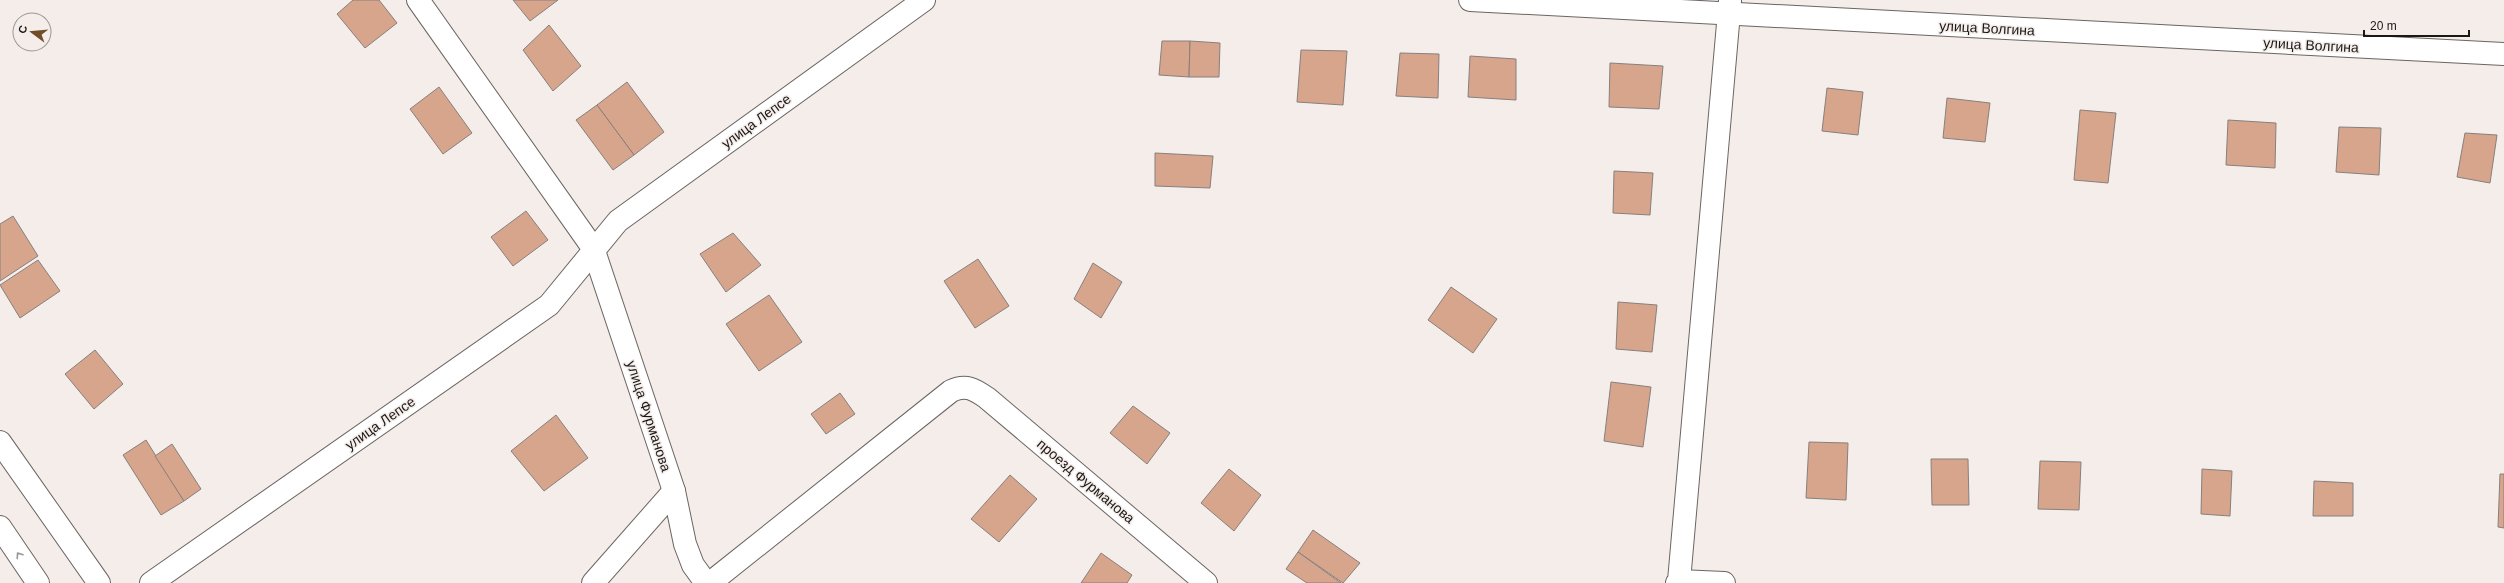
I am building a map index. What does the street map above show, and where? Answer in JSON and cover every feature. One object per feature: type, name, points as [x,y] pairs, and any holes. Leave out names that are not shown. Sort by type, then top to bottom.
[{"type":"street","points":[[418,0],[593,248]]},
{"type":"street","name":"улица Лепсе","points":[[151,583],[549,305],[593,248],[618,221],[924,0]]},
{"type":"street","name":"улица Волгина","points":[[1470,0],[1729,8],[2504,54]]},
{"type":"street","points":[[1724,583],[1678,582],[1729,8]]},
{"type":"street","name":"улица Фурманова","points":[[593,248],[674,491],[685,544],[693,565],[706,583]]},
{"type":"street","name":"проезд Фурманова","points":[[710,583],[951,391],[962,386],[974,389],[987,398],[1206,583]]},
{"type":"street","points":[[0,442],[99,583]]},
{"type":"street","points":[[593,583],[674,491]]},
{"type":"street","points":[[0,527],[38,583]]},
{"type":"building","points":[[353,0],[379,0],[397,23],[365,48],[337,14]]},
{"type":"building","points":[[513,0],[558,0],[530,21]]},
{"type":"building","points":[[549,25],[581,66],[553,91],[523,50]]},
{"type":"building","points":[[1162,41],[1190,41],[1189,77],[1159,75]]},
{"type":"building","points":[[1190,41],[1220,43],[1219,77],[1189,77]]},
{"type":"building","points":[[1301,50],[1347,51],[1343,105],[1297,102]]},
{"type":"building","points":[[1400,53],[1439,54],[1438,98],[1396,96]]},
{"type":"building","points":[[1470,56],[1516,59],[1516,100],[1468,97]]},
{"type":"building","points":[[1610,63],[1663,66],[1659,109],[1609,107]]},
{"type":"building","points":[[627,82],[664,132],[634,155],[597,105]]},
{"type":"building","points":[[439,87],[472,133],[443,154],[410,109]]},
{"type":"building","points":[[1827,88],[1863,92],[1858,135],[1822,131]]},
{"type":"building","points":[[1947,98],[1990,103],[1985,142],[1943,138]]},
{"type":"building","points":[[597,105],[634,155],[613,170],[576,120]]},
{"type":"building","points":[[2080,110],[2116,113],[2108,183],[2074,180]]},
{"type":"building","points":[[2228,120],[2276,123],[2275,168],[2226,165]]},
{"type":"building","points":[[2339,127],[2381,128],[2379,175],[2336,172]]},
{"type":"building","points":[[2465,133],[2497,135],[2490,183],[2457,177]]},
{"type":"building","points":[[1155,153],[1213,156],[1210,188],[1155,186]]},
{"type":"building","points":[[1614,171],[1653,173],[1650,215],[1613,213]]},
{"type":"building","points":[[526,211],[548,240],[513,266],[491,237]]},
{"type":"building","points":[[13,216],[38,256],[0,281],[0,224]]},
{"type":"building","points":[[733,233],[761,265],[726,292],[700,254]]},
{"type":"building","points":[[978,259],[1009,306],[975,328],[944,281]]},
{"type":"building","points":[[38,260],[60,291],[20,318],[0,285]]},
{"type":"building","points":[[1093,263],[1122,282],[1101,318],[1074,299]]},
{"type":"building","points":[[1451,287],[1497,319],[1473,353],[1428,320]]},
{"type":"building","points":[[769,295],[802,342],[759,371],[726,324]]},
{"type":"building","points":[[1618,302],[1657,305],[1652,352],[1616,349]]},
{"type":"building","points":[[95,350],[123,384],[94,409],[65,374]]},
{"type":"building","points":[[1611,382],[1651,387],[1643,447],[1604,441]]},
{"type":"building","points":[[840,393],[855,414],[826,434],[811,414]]},
{"type":"building","points":[[1133,406],[1170,433],[1147,464],[1110,433]]},
{"type":"building","points":[[556,415],[588,458],[544,491],[511,451]]},
{"type":"building","points":[[146,440],[184,501],[161,515],[123,455]]},
{"type":"building","points":[[1809,442],[1848,443],[1846,500],[1806,498]]},
{"type":"building","points":[[172,444],[201,489],[184,501],[155,456]]},
{"type":"building","points":[[1931,459],[1968,459],[1969,505],[1932,505]]},
{"type":"building","points":[[2040,461],[2081,462],[2079,510],[2038,509]]},
{"type":"building","points":[[1229,469],[1261,495],[1234,531],[1201,503]]},
{"type":"building","points":[[2202,469],[2232,471],[2230,516],[2201,514]]},
{"type":"building","points":[[2500,474],[2504,474],[2504,528],[2498,527]]},
{"type":"building","points":[[1010,475],[1037,499],[999,542],[971,519]]},
{"type":"building","points":[[2314,481],[2353,483],[2353,516],[2313,516]]},
{"type":"building","points":[[1313,530],[1360,563],[1343,583],[1298,552]]},
{"type":"building","points":[[1298,552],[1341,583],[1307,583],[1286,569]]},
{"type":"building","points":[[1101,553],[1132,575],[1127,583],[1081,583]]}]
